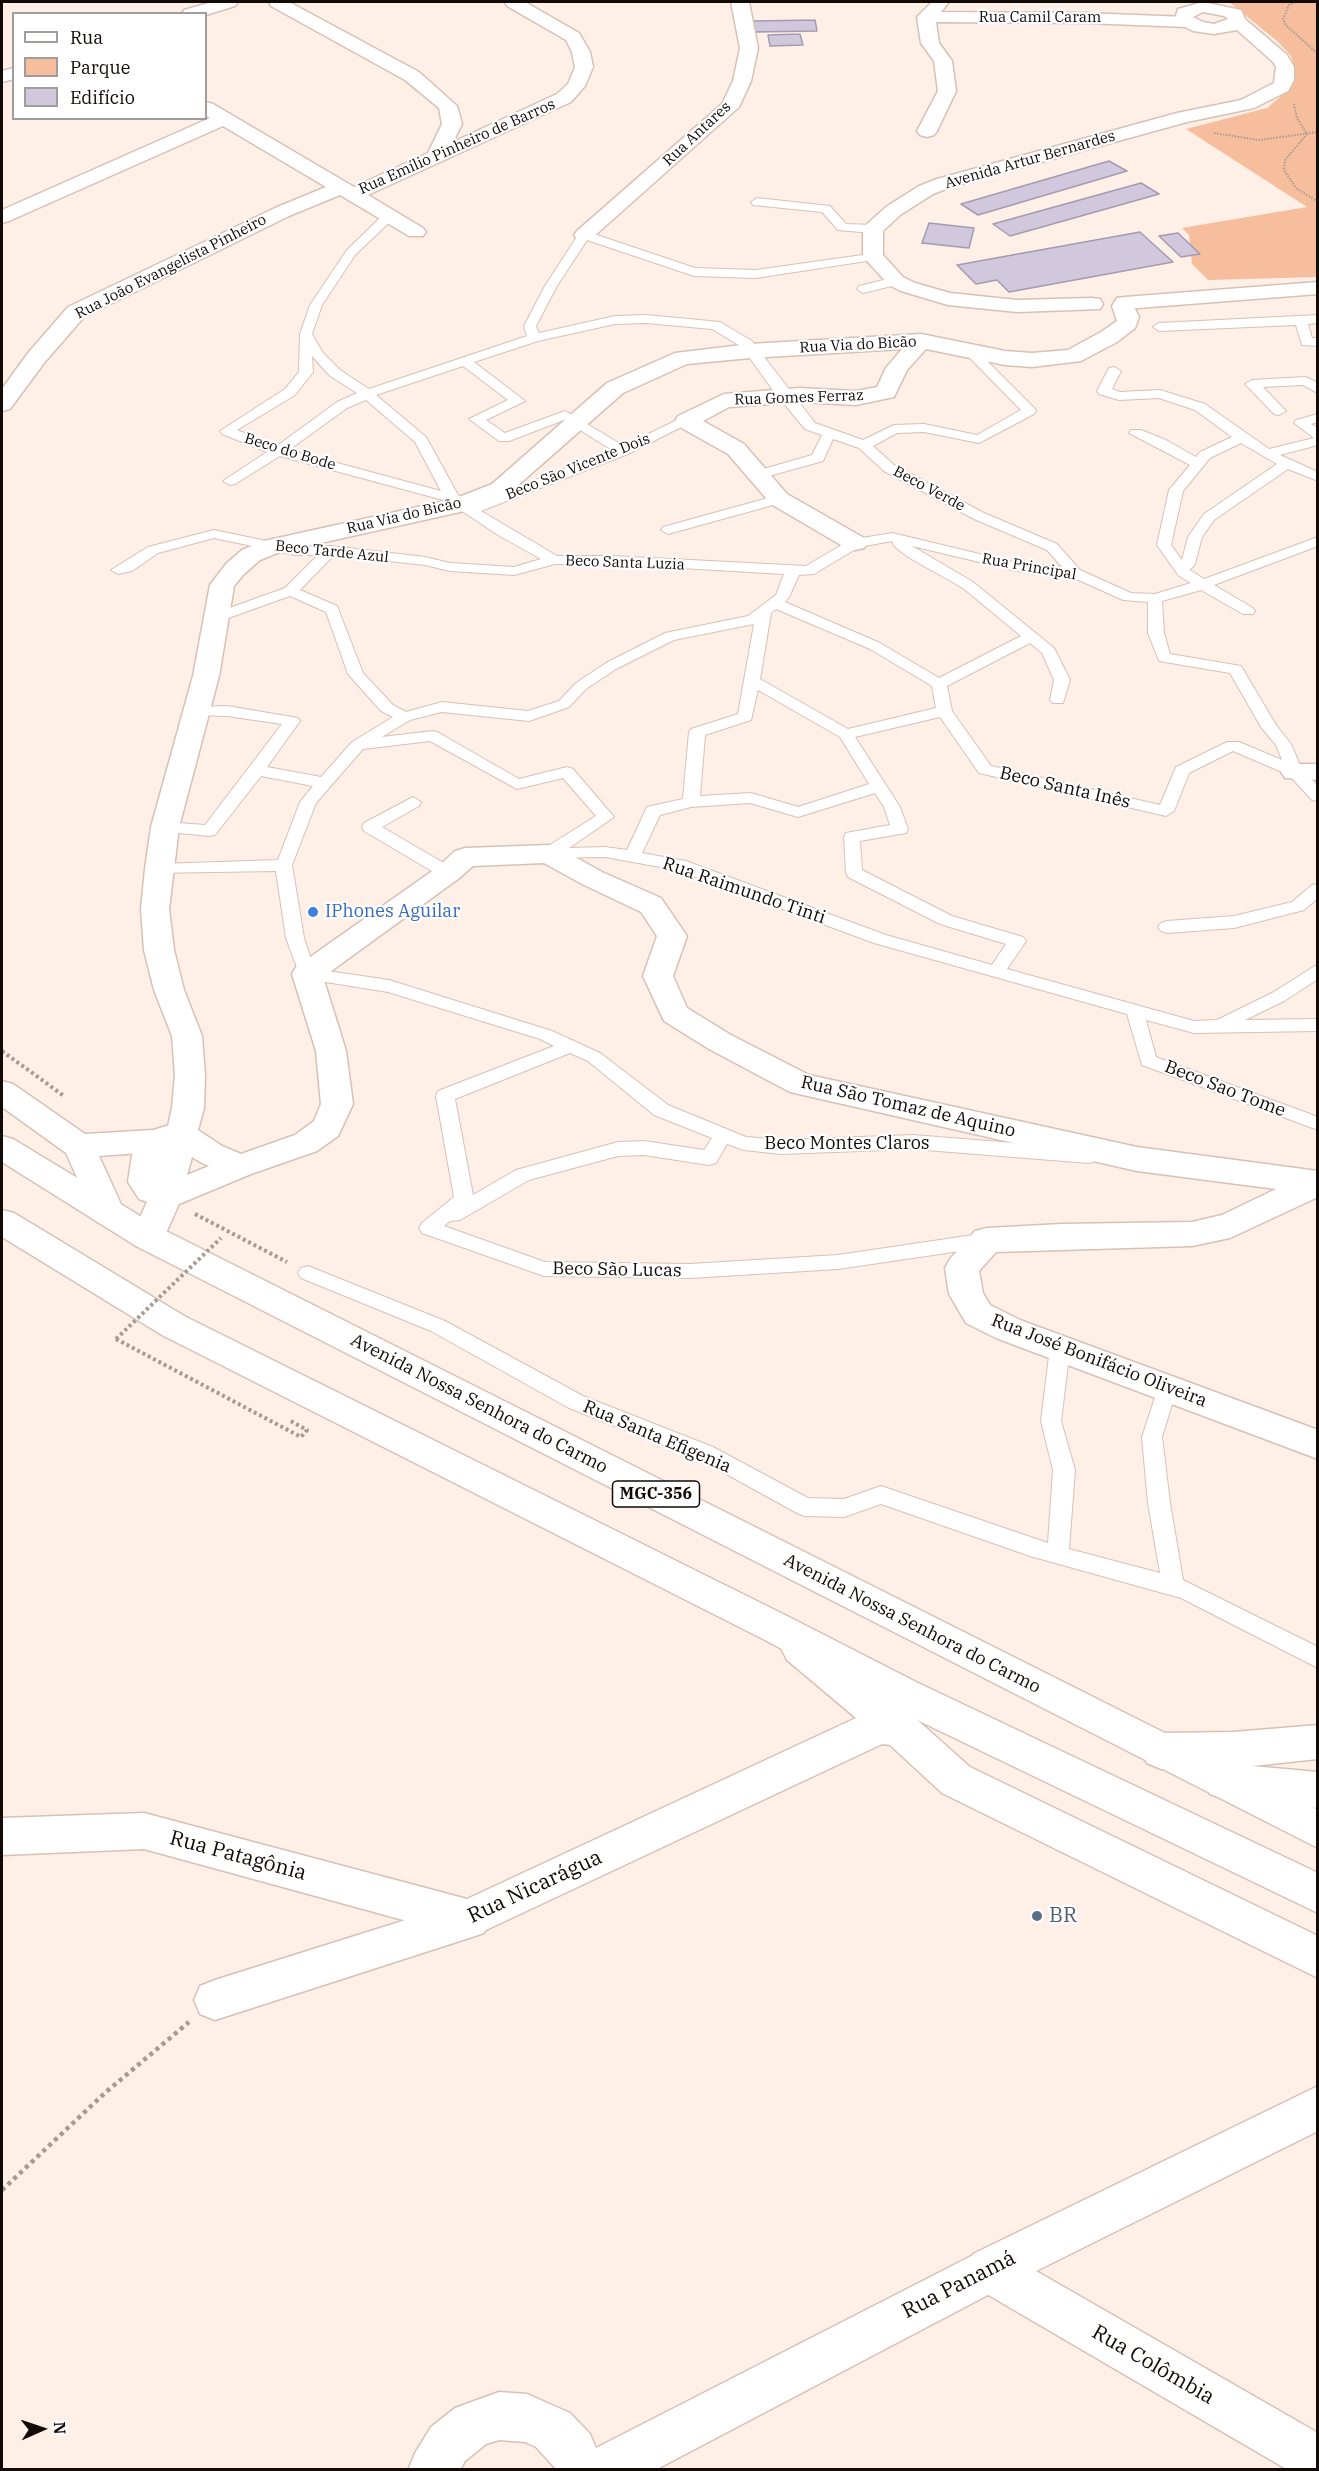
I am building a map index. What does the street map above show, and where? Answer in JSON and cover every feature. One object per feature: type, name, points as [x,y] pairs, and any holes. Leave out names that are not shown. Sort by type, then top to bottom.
[{"type":"main road","points":[[196,12],[229,2]]},
{"type":"main road","points":[[277,2],[412,75],[448,106],[452,124],[437,156]]},
{"type":"main road","name":"Rua Emílio Pinheiro de Barros","points":[[347,191],[437,156],[547,107],[564,99],[576,86],[584,67],[581,52],[573,37],[513,2]]},
{"type":"main road","name":"Rua Antares","points":[[584,236],[730,107],[742,81],[749,48],[740,2]]},
{"type":"main road","points":[[927,131],[947,91],[943,61],[930,43],[927,17],[941,2]]},
{"type":"main road","name":"Rua Camil Caram","points":[[927,17],[1154,19],[1196,10],[1207,28],[1233,24]]},
{"type":"main road","name":"Avenida Artur Bernardes","points":[[873,229],[893,212],[926,190],[944,183],[1184,117],[1247,105],[1281,87],[1285,80],[1285,67],[1281,59],[1258,40],[1233,24],[1235,14],[1196,10]]},
{"type":"main road","points":[[207,109],[416,232]]},
{"type":"main road","points":[[2,217],[224,119]]},
{"type":"main road","name":"Rua João Evangelista Pinheiro","points":[[2,404],[36,358],[76,312],[282,212],[347,191]]},
{"type":"main road","points":[[873,229],[873,256],[896,281],[948,299],[1017,306],[1109,303],[1317,288]]},
{"type":"main road","name":"Rua Via do Bicão","points":[[148,1237],[178,1203],[180,1133],[188,1108],[190,1075],[187,1036],[169,990],[159,950],[155,909],[159,869],[165,826],[206,676],[222,585],[235,569],[251,555],[273,546],[461,504],[500,489],[578,423],[615,388],[684,358],[750,351],[921,341],[1005,358],[1032,360],[1073,356],[1109,338],[1127,323],[1128,317],[1109,303]]},
{"type":"main road","name":"Rua Gomes Ferraz","points":[[686,421],[724,401],[799,395],[856,398],[886,392],[897,368],[921,341]]},
{"type":"main road","points":[[686,421],[736,449],[779,499],[855,543]]},
{"type":"main road","name":"Rua Raimundo Tinti","points":[[307,974],[448,873],[465,858],[549,854]]},
{"type":"main road","name":"Rua São Tomaz de Aquino","points":[[549,854],[592,878],[651,905],[672,936],[658,976],[675,1014],[720,1042],[801,1084],[1137,1159],[1317,1183]]},
{"type":"main road","points":[[178,1203],[240,1166],[306,1143],[327,1128],[337,1104],[332,1051],[307,974]]},
{"type":"main road","points":[[2,1092],[79,1146],[109,1213]]},
{"type":"main road","points":[[79,1146],[153,1141],[180,1133],[211,1154],[240,1166]]},
{"type":"main road","name":"Avenida Nossa Senhora do Carmo","points":[[2,1147],[148,1237],[1161,1750],[1218,1767]]},
{"type":"main road","points":[[987,1240],[1062,1236],[1192,1234],[1230,1226],[1317,1183]]},
{"type":"main road","points":[[2,1222],[174,1326],[778,1629],[902,1694],[1317,1894]]},
{"type":"main road","name":"Rua José Bonifácio Oliveira","points":[[987,1240],[963,1268],[966,1294],[978,1314],[1008,1329],[1317,1445]]},
{"type":"main road","points":[[778,1629],[849,1690],[900,1729],[956,1780],[1317,1958]]},
{"type":"main road","points":[[844,1743],[849,1690]]},
{"type":"main road","name":"Rua Nicarágua","points":[[214,2000],[469,1919],[869,1730],[882,1727],[900,1729]]},
{"type":"main road","points":[[1218,1767],[1317,1742]]},
{"type":"main road","points":[[1218,1767],[1317,1790]]},
{"type":"main road","points":[[1218,1767],[1317,1830]]},
{"type":"main road","name":"Rua Patagônia","points":[[2,1837],[144,1831],[469,1919]]},
{"type":"main road","name":"Rua Panamá","points":[[604,2469],[989,2270],[1317,2108]]},
{"type":"main road","name":"Rua Colômbia","points":[[989,2270],[1317,2460]]},
{"type":"main road","points":[[432,2469],[448,2444],[472,2426],[499,2416],[527,2418],[553,2430],[573,2451],[581,2469]]},
{"type":"lane","points":[[757,202],[826,209],[842,226],[873,229]]},
{"type":"lane","points":[[389,216],[351,253],[316,305],[306,334],[318,355],[335,373],[367,394],[421,440],[461,504]]},
{"type":"lane","points":[[534,338],[530,326],[551,286],[584,236],[694,272],[756,274],[873,256]]},
{"type":"lane","points":[[863,290],[896,281]]},
{"type":"lane","name":"Beco Verde","points":[[230,481],[306,433],[342,405],[367,394],[534,338],[615,320],[646,319],[715,325],[747,344],[750,351],[810,426],[864,446],[889,468],[979,516],[1052,547],[1075,573]]},
{"type":"lane","points":[[1159,327],[1317,319]]},
{"type":"lane","points":[[1301,321],[1307,342],[1317,342]]},
{"type":"lane","name":"Beco do Bode","points":[[306,334],[306,372],[296,385],[290,392],[227,431],[278,451],[461,504]]},
{"type":"lane","points":[[864,446],[894,429],[924,428],[979,439],[1029,411],[968,350]]},
{"type":"lane","points":[[464,361],[518,401],[476,418],[504,438],[565,415],[623,451]]},
{"type":"lane","points":[[1114,371],[1104,391],[1119,396],[1160,394],[1200,407],[1266,454],[1317,477]]},
{"type":"lane","points":[[1279,411],[1251,384],[1305,381],[1317,389]]},
{"type":"lane","points":[[1317,418],[1301,423],[1317,435]]},
{"type":"lane","name":"Beco São Vicente Dois","points":[[461,504],[623,451],[686,421]]},
{"type":"lane","points":[[758,475],[818,458],[829,433]]},
{"type":"lane","points":[[1136,433],[1161,443],[1198,464]]},
{"type":"lane","points":[[1242,438],[1205,455],[1176,490],[1164,545],[1182,569],[1202,585],[1248,611]]},
{"type":"lane","points":[[1266,454],[1317,441]]},
{"type":"lane","points":[[1182,569],[1188,564],[1195,537],[1209,517],[1287,464]]},
{"type":"lane","points":[[668,530],[779,499]]},
{"type":"lane","name":"Beco Santa Luzia","points":[[461,504],[554,560],[613,560],[801,571]]},
{"type":"lane","name":"Beco Tarde Azul","points":[[118,570],[127,568],[153,550],[214,534],[296,551],[331,550],[425,561],[450,567],[514,571],[554,560]]},
{"type":"lane","points":[[892,537],[913,554],[968,585],[1049,651],[1062,680],[1058,699]]},
{"type":"lane","name":"Rua Principal","points":[[801,571],[855,543],[892,537],[1017,567],[1075,573],[1128,597],[1155,598],[1202,585],[1317,542]]},
{"type":"lane","points":[[215,618],[290,591],[331,550]]},
{"type":"lane","points":[[307,974],[295,938],[284,865],[309,802],[358,745],[404,717],[442,707],[529,716],[564,704],[581,686],[611,666],[670,636],[753,620],[782,597],[801,571]]},
{"type":"lane","points":[[290,591],[332,609],[356,674],[387,708],[404,717]]},
{"type":"lane","points":[[1155,598],[1156,633],[1164,658],[1236,669],[1269,727],[1306,772],[1317,796]]},
{"type":"lane","points":[[769,607],[874,646],[939,684],[1031,637]]},
{"type":"lane","points":[[691,802],[697,732],[745,717],[751,680],[769,607]]},
{"type":"lane","points":[[751,680],[846,734],[892,807],[900,829],[852,837],[854,873],[946,920],[1017,941],[997,971]]},
{"type":"lane","name":"Beco Santa Inês","points":[[939,684],[944,711],[985,770],[1166,811],[1182,770],[1233,745],[1306,772]]},
{"type":"lane","points":[[165,826],[209,831],[292,721],[227,711],[196,710]]},
{"type":"lane","points":[[846,734],[944,711]]},
{"type":"lane","points":[[358,745],[433,736],[517,784],[567,772],[606,817],[549,854]]},
{"type":"lane","points":[[257,770],[325,783]]},
{"type":"lane","points":[[632,856],[653,811],[691,802],[751,798],[798,812],[879,786]]},
{"type":"lane","points":[[413,802],[370,827],[448,873]]},
{"type":"lane","name":"Rua Raimundo Tinti","points":[[549,854],[605,852],[680,865],[880,939],[1194,1027],[1317,1025]]},
{"type":"lane","points":[[159,869],[284,865]]},
{"type":"lane","points":[[1167,927],[1234,922],[1298,906],[1317,890]]},
{"type":"lane","points":[[1217,1027],[1278,997],[1317,970]]},
{"type":"lane","name":"Beco Montes Claros","points":[[307,974],[389,986],[546,1035],[594,1057],[661,1110],[744,1143],[782,1147],[913,1142],[1137,1159]]},
{"type":"lane","name":"Beco Sao Tome","points":[[1134,1010],[1148,1061],[1317,1124]]},
{"type":"lane","points":[[429,1228],[464,1199],[446,1096],[571,1046]]},
{"type":"lane","points":[[429,1228],[523,1175],[618,1149],[644,1148],[709,1158],[723,1135]]},
{"type":"lane","name":"Beco São Lucas","points":[[429,1228],[544,1269],[690,1271],[837,1262],[987,1240]]},
{"type":"lane","name":"Rua Santa Efigenia","points":[[308,1274],[438,1326],[576,1402],[706,1454],[805,1508],[844,1508],[881,1495],[1058,1555],[1186,1590],[1317,1658]]},
{"type":"lane","points":[[1058,1555],[1064,1470],[1051,1421],[1060,1348]]},
{"type":"lane","points":[[1167,1388],[1152,1437],[1159,1503],[1173,1587]]},
{"type":"path","points":[[1295,2],[1289,5],[1283,18],[1286,25],[1317,54]]},
{"type":"path","points":[[1184,117],[1197,128],[1221,136],[1259,140],[1317,132]]},
{"type":"path","points":[[178,1203],[308,1274]]},
{"type":"path","points":[[230,1243],[220,1238],[116,1339],[301,1437],[307,1430],[286,1419]]},
{"type":"path","points":[[2,2190],[106,2092],[214,2000]]},
{"type":"green space","points":[[1229,2],[1317,2],[1317,277],[1208,280],[1192,264],[1189,235],[1182,228],[1307,207],[1186,129],[1267,108],[1293,86],[1295,69],[1291,56],[1277,41]]},
{"type":"building","points":[[815,20],[817,31],[754,32],[753,21]]},
{"type":"building","points":[[800,34],[803,45],[770,46],[768,35]]},
{"type":"building","points":[[1109,161],[1127,171],[978,215],[961,204]]},
{"type":"building","points":[[1141,183],[1159,194],[1010,236],[993,224]]},
{"type":"building","points":[[929,223],[974,228],[969,248],[922,243]]},
{"type":"building","points":[[1140,232],[1173,262],[1009,292],[997,280],[976,284],[957,265]]},
{"type":"building","points":[[1178,233],[1200,254],[1181,257],[1159,236]]},
{"type":"place","name":"IPhones Aguilar","points":[[313,912]]},
{"type":"place","name":"BR","points":[[1037,1916]]}]
